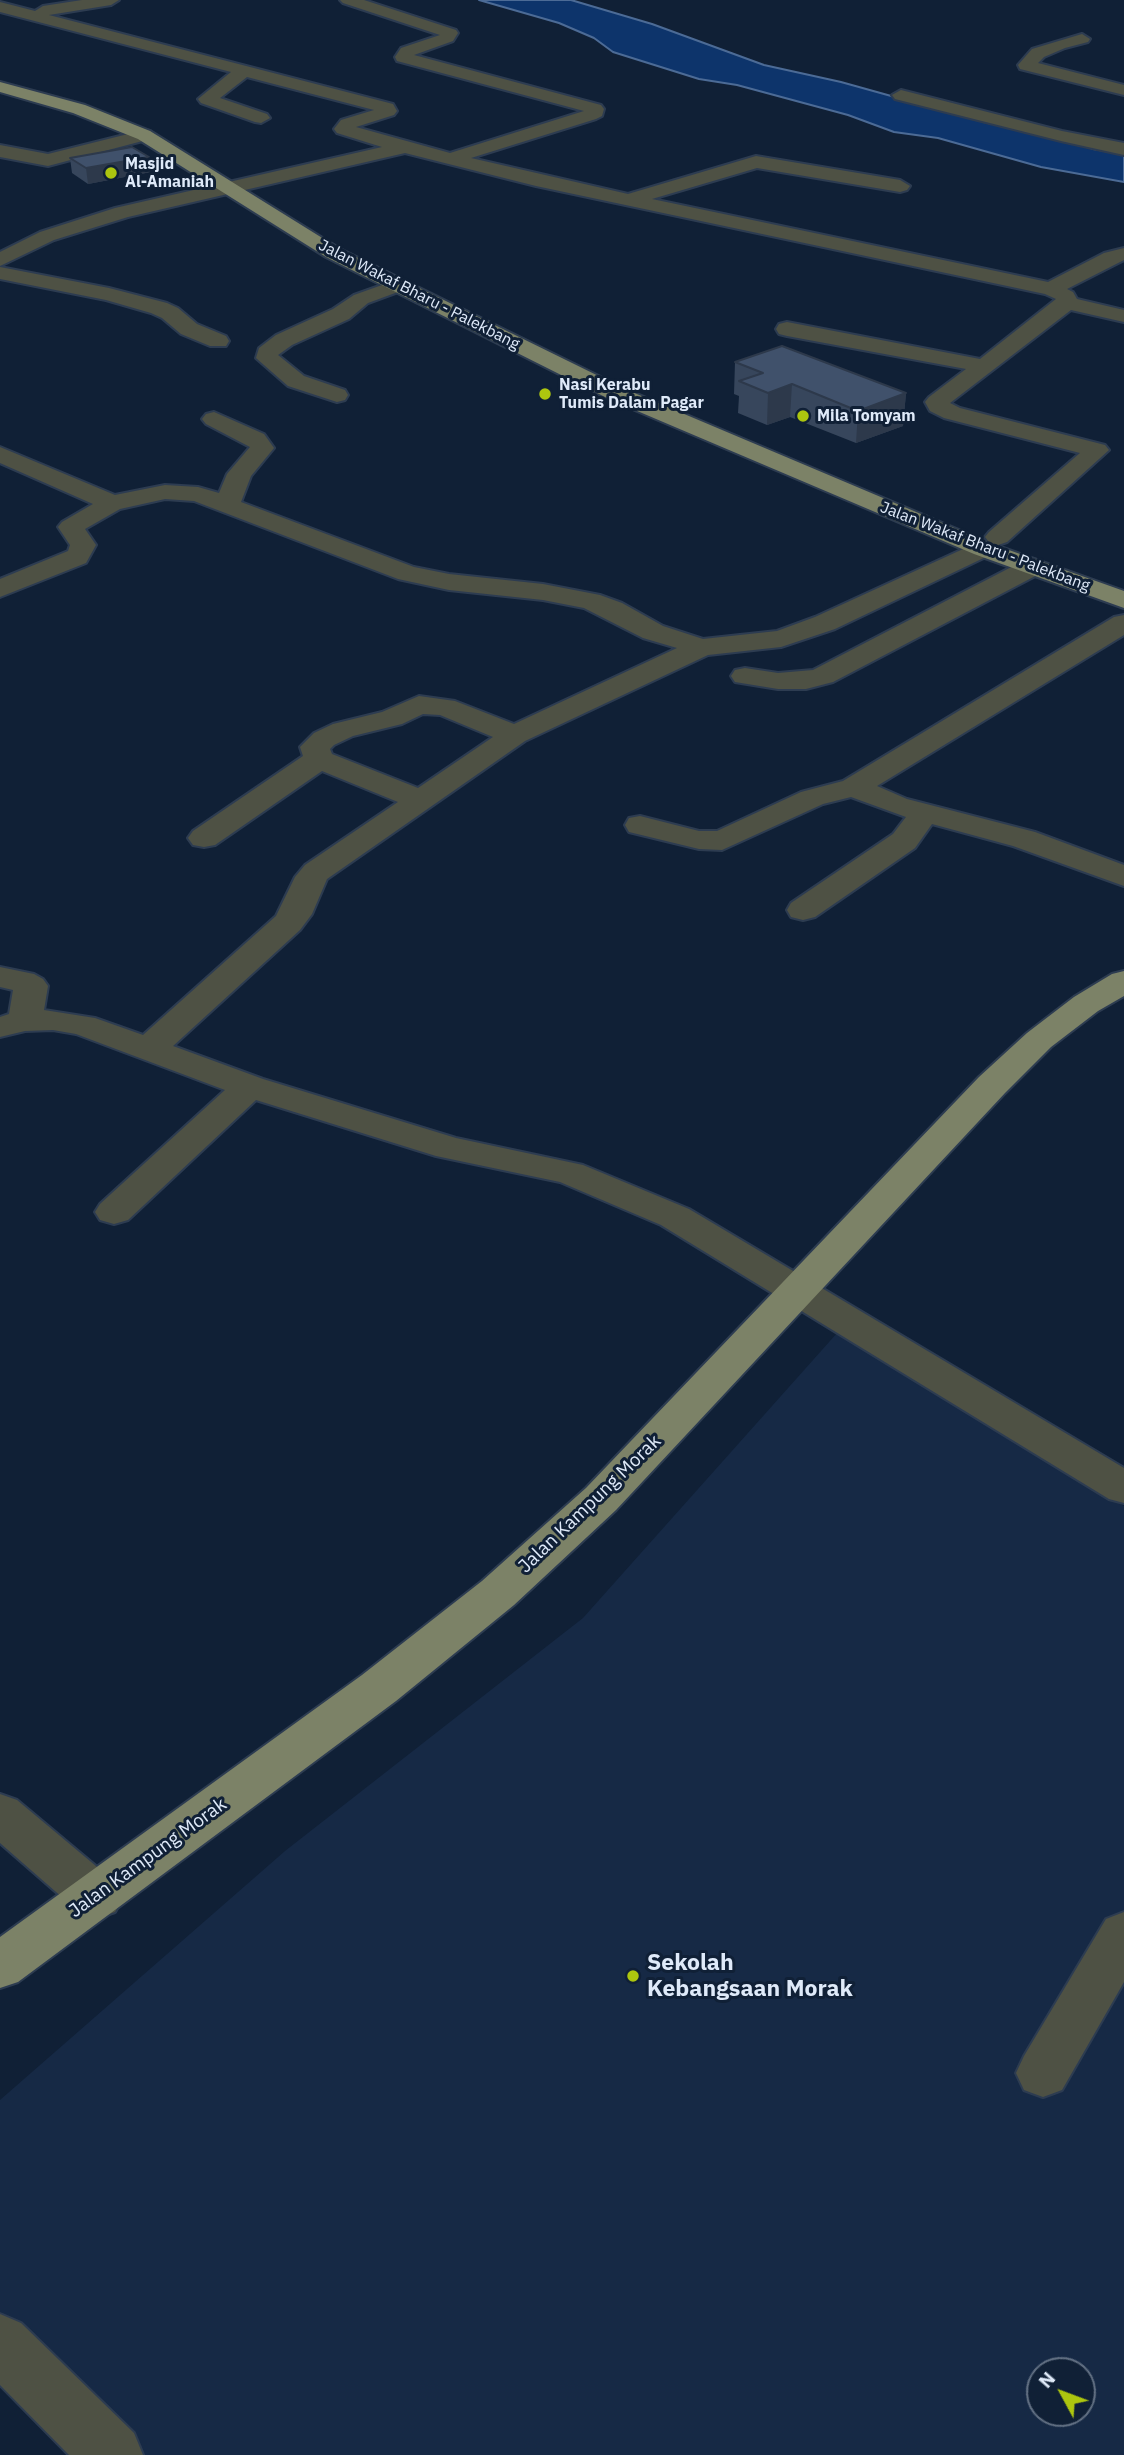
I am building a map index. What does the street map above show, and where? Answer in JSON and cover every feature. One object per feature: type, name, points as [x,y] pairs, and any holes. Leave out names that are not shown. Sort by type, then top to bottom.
[{"type":"main road","name":"Jalan Wakaf Bharu - Palekbang","points":[[0,87],[79,109],[144,135],[333,253],[617,394],[846,492],[990,543],[1124,581]]},
{"type":"main road","name":"Jalan Wakaf Bharu - Palekbang","points":[[990,543],[1032,568],[1124,600]]},
{"type":"main road","name":"Jalan Kampung Morak","points":[[0,1966],[379,1688],[498,1593],[601,1499],[992,1085],[1049,1033],[1086,1004],[1124,981]]},
{"type":"street","points":[[0,4],[10,0]]},
{"type":"street","points":[[27,14],[111,0]]},
{"type":"street","points":[[348,0],[450,33],[447,38],[407,52],[404,57],[595,109],[596,112],[452,158]]},
{"type":"street","points":[[0,4],[27,14],[387,108],[388,111],[347,124],[342,126],[343,129],[405,148],[536,180],[1059,296],[1124,316]]},
{"type":"street","points":[[13,29],[53,20]]},
{"type":"street","points":[[1082,39],[1038,53],[1027,65],[1124,90]]},
{"type":"street","points":[[246,70],[207,99],[261,118]]},
{"type":"street","points":[[1094,84],[1124,71]]},
{"type":"street","points":[[901,95],[1061,136],[1124,149]]},
{"type":"street","points":[[1061,136],[1099,123]]},
{"type":"street","points":[[0,151],[48,160],[144,135]]},
{"type":"street","points":[[0,260],[47,236],[122,212],[405,148]]},
{"type":"street","points":[[629,200],[756,162],[900,186]]},
{"type":"street","points":[[1124,254],[1111,257],[1059,296],[984,366],[940,398],[938,406],[951,413],[1124,457]]},
{"type":"street","points":[[0,273],[109,294],[159,308],[170,313],[189,330],[218,341]]},
{"type":"street","points":[[337,395],[296,381],[267,358],[267,353],[284,341],[341,314],[361,299],[398,285]]},
{"type":"street","points":[[787,329],[984,366]]},
{"type":"street","points":[[214,419],[256,439],[262,448],[239,474],[227,506]]},
{"type":"street","points":[[148,1050],[288,923],[296,914],[316,872],[515,735],[702,647],[781,639],[825,623],[990,543],[1097,450]]},
{"type":"street","points":[[0,454],[112,503]]},
{"type":"street","points":[[0,589],[76,557],[82,551],[83,545],[71,527],[112,503],[177,491],[198,494],[407,573],[449,582],[543,592],[591,601],[612,609],[653,632],[702,647]]},
{"type":"street","points":[[745,676],[778,681],[806,681],[823,676],[1032,568]]},
{"type":"street","points":[[640,825],[699,840],[722,841],[812,798],[854,787],[1124,623]]},
{"type":"street","points":[[421,800],[319,758],[315,747],[324,739],[343,730],[392,718],[419,705],[445,707],[515,735]]},
{"type":"street","points":[[204,838],[319,758]]},
{"type":"street","points":[[854,787],[896,805],[1024,839],[1124,876]]},
{"type":"street","points":[[803,911],[904,841],[925,813]]},
{"type":"street","points":[[0,977],[22,981],[31,986],[12,1024]]},
{"type":"street","points":[[12,1024],[53,1020],[83,1026],[250,1087],[449,1148],[570,1173],[675,1217],[1124,1488]]},
{"type":"street","points":[[114,1212],[250,1087]]},
{"type":"street","points":[[0,1814],[97,1897]]},
{"type":"street","points":[[1042,2073],[1124,1934]]},
{"type":"street","points":[[0,2343],[112,2455]]},
{"type":"shaded area","name":"Sekolah Kebangsaan Morak","points":[[838,1332],[872,1347],[1124,1506],[1124,2455],[140,2455],[0,2312],[0,2100],[285,1851],[583,1618]]},
{"type":"water","points":[[479,0],[571,0],[652,24],[764,65],[841,82],[988,123],[1072,140],[1093,149],[1124,154],[1124,182],[1041,167],[938,138],[894,132],[848,115],[737,85],[699,79],[613,52],[594,38],[559,23]]},
{"type":"building","points":[[132,147],[149,157],[86,168],[70,158]]},
{"type":"building","points":[[782,346],[906,393],[858,411],[792,384],[768,393],[739,381],[763,373],[735,362]]},
{"type":"place","name":"Masjid Al-Amaniah","points":[[111,173]]},
{"type":"place","name":"Nasi Kerabu Tumis Dalam Pagar","points":[[545,394]]},
{"type":"place","name":"Mila Tomyam","points":[[803,416]]},
{"type":"place","name":"Sekolah Kebangsaan Morak","points":[[633,1976]]}]
